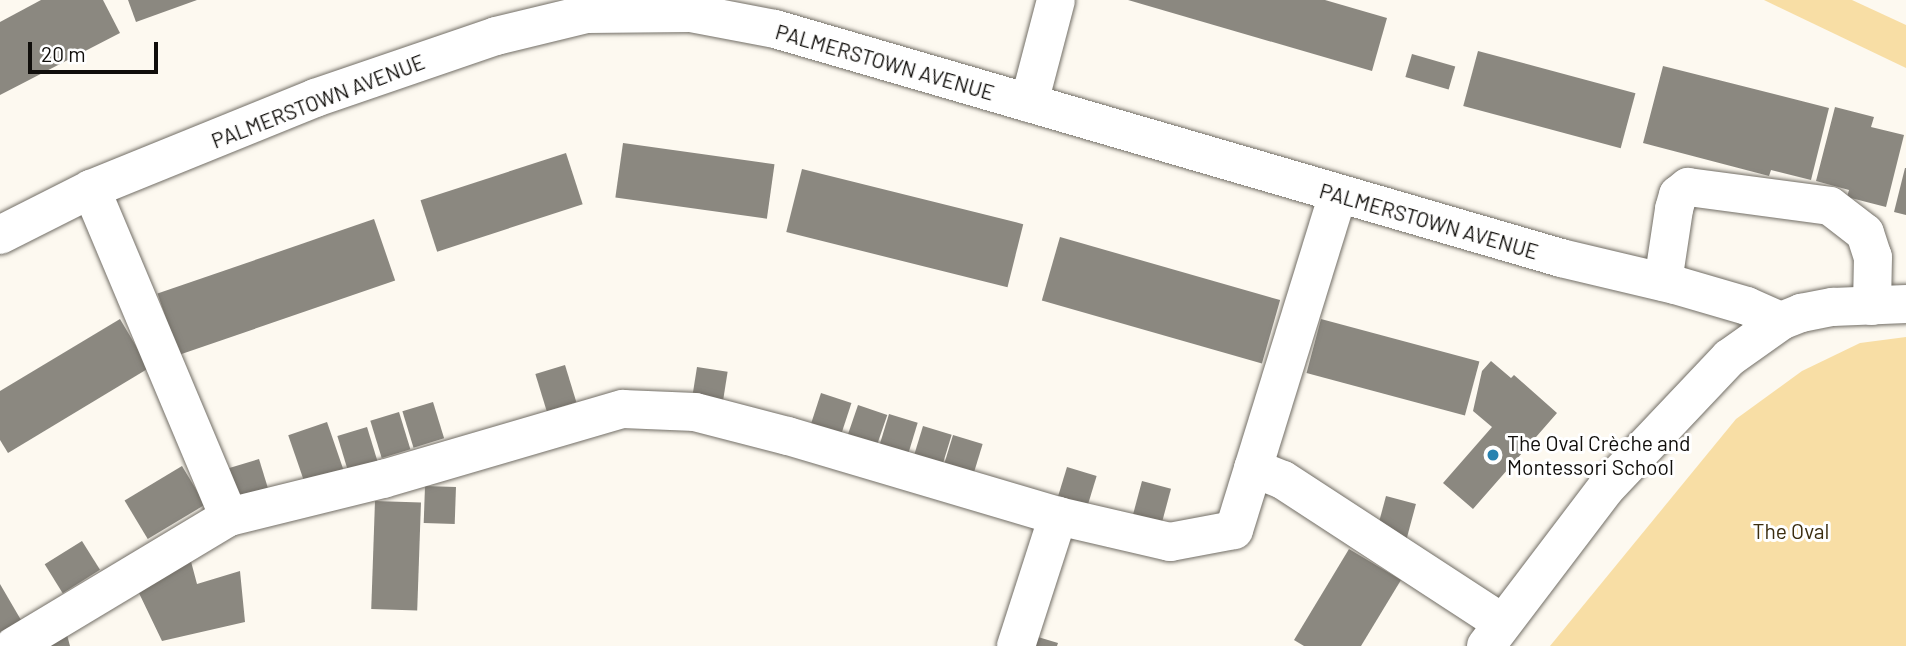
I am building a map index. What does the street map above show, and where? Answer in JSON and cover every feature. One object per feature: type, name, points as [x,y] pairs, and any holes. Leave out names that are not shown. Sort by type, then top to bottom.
[{"type":"street","points":[[1029,103],[1056,0]]},
{"type":"street","name":"PALMERSTOWN AVENUE","points":[[0,235],[91,189],[315,98],[496,36],[587,14],[691,13],[775,29],[1338,195],[1561,258],[1663,282],[1747,306],[1781,321]]},
{"type":"street","points":[[1253,468],[1283,480],[1493,634],[1606,488],[1729,358],[1781,321],[1801,313],[1833,307],[1889,305],[1865,233],[1830,206],[1688,187],[1678,195],[1674,209],[1663,282]]},
{"type":"street","points":[[91,189],[229,517]]},
{"type":"street","points":[[14,646],[229,517],[370,483],[623,409],[695,412],[788,436],[1058,516],[1170,542],[1234,530],[1338,195]]},
{"type":"street","points":[[1017,646],[1058,516]]},
{"type":"green space","points":[[1764,0],[1852,0],[1906,25],[1906,68]]},
{"type":"green space","name":"The Oval","points":[[1906,337],[1906,646],[1550,646],[1736,419],[1802,371],[1860,343]]},
{"type":"building","points":[[41,0],[103,0],[120,33],[0,95],[0,22]]},
{"type":"building","points":[[128,0],[197,0],[136,22]]},
{"type":"building","points":[[1128,0],[1325,0],[1387,18],[1372,71]]},
{"type":"building","points":[[1478,51],[1635,93],[1621,148],[1463,106]]},
{"type":"building","points":[[1412,54],[1455,66],[1449,89],[1405,77]]},
{"type":"building","points":[[1663,66],[1829,108],[1811,180],[1771,170],[1769,176],[1643,143]]},
{"type":"building","points":[[1835,107],[1874,117],[1871,127],[1904,135],[1886,207],[1847,197],[1849,190],[1816,181]]},
{"type":"building","points":[[623,143],[775,164],[767,219],[615,197]]},
{"type":"building","points":[[566,153],[583,204],[437,252],[420,200]]},
{"type":"building","points":[[1906,168],[1906,215],[1894,212]]},
{"type":"building","points":[[802,169],[1023,224],[1008,287],[786,232]]},
{"type":"building","points":[[374,219],[395,280],[179,355],[157,294]]},
{"type":"building","points":[[1060,237],[1280,300],[1262,364],[1042,300]]},
{"type":"building","points":[[120,319],[149,368],[8,453],[0,440],[0,391]]},
{"type":"building","points":[[1321,319],[1479,361],[1465,416],[1307,373]]},
{"type":"building","name":"The Oval Crèche and Montessori School","points":[[1491,361],[1511,378],[1514,375],[1557,413],[1473,509],[1443,483],[1492,427],[1473,411],[1482,371]]},
{"type":"building","points":[[565,365],[576,402],[547,411],[535,374]]},
{"type":"building","points":[[697,367],[728,372],[722,408],[691,404]]},
{"type":"building","points":[[821,393],[851,403],[840,438],[810,428]]},
{"type":"building","points":[[433,402],[444,438],[414,448],[402,411]]},
{"type":"building","points":[[858,405],[887,415],[875,451],[846,441]]},
{"type":"building","points":[[399,412],[410,449],[382,458],[370,421]]},
{"type":"building","points":[[889,414],[918,423],[907,458],[878,449]]},
{"type":"building","points":[[327,422],[345,474],[306,487],[288,435]]},
{"type":"building","points":[[923,426],[952,435],[941,469],[912,460]]},
{"type":"building","points":[[367,427],[378,463],[348,472],[337,436]]},
{"type":"building","points":[[953,435],[983,444],[972,479],[942,470]]},
{"type":"building","points":[[259,459],[270,495],[240,504],[229,468]]},
{"type":"building","points":[[182,466],[205,505],[148,539],[125,501]]},
{"type":"building","points":[[1067,467],[1097,476],[1086,511],[1056,502]]},
{"type":"building","points":[[1142,481],[1171,489],[1161,525],[1132,517]]},
{"type":"building","points":[[425,486],[456,487],[455,524],[424,523]]},
{"type":"building","points":[[1386,496],[1416,504],[1407,539],[1377,531]]},
{"type":"building","points":[[375,501],[421,503],[417,611],[371,609]]},
{"type":"building","points":[[82,541],[100,570],[63,593],[45,564]]},
{"type":"building","points":[[1349,549],[1401,580],[1361,646],[1304,646],[1294,640]]},
{"type":"building","points":[[189,554],[197,584],[240,571],[245,622],[162,641],[138,591]]},
{"type":"building","points":[[0,584],[21,620],[0,633]]},
{"type":"building","points":[[1028,634],[1058,643],[1057,646],[1025,646]]},
{"type":"building","points":[[67,635],[70,646],[50,646]]},
{"type":"place","name":"The Oval Crèche and Montessori School","points":[[1493,455]]}]
